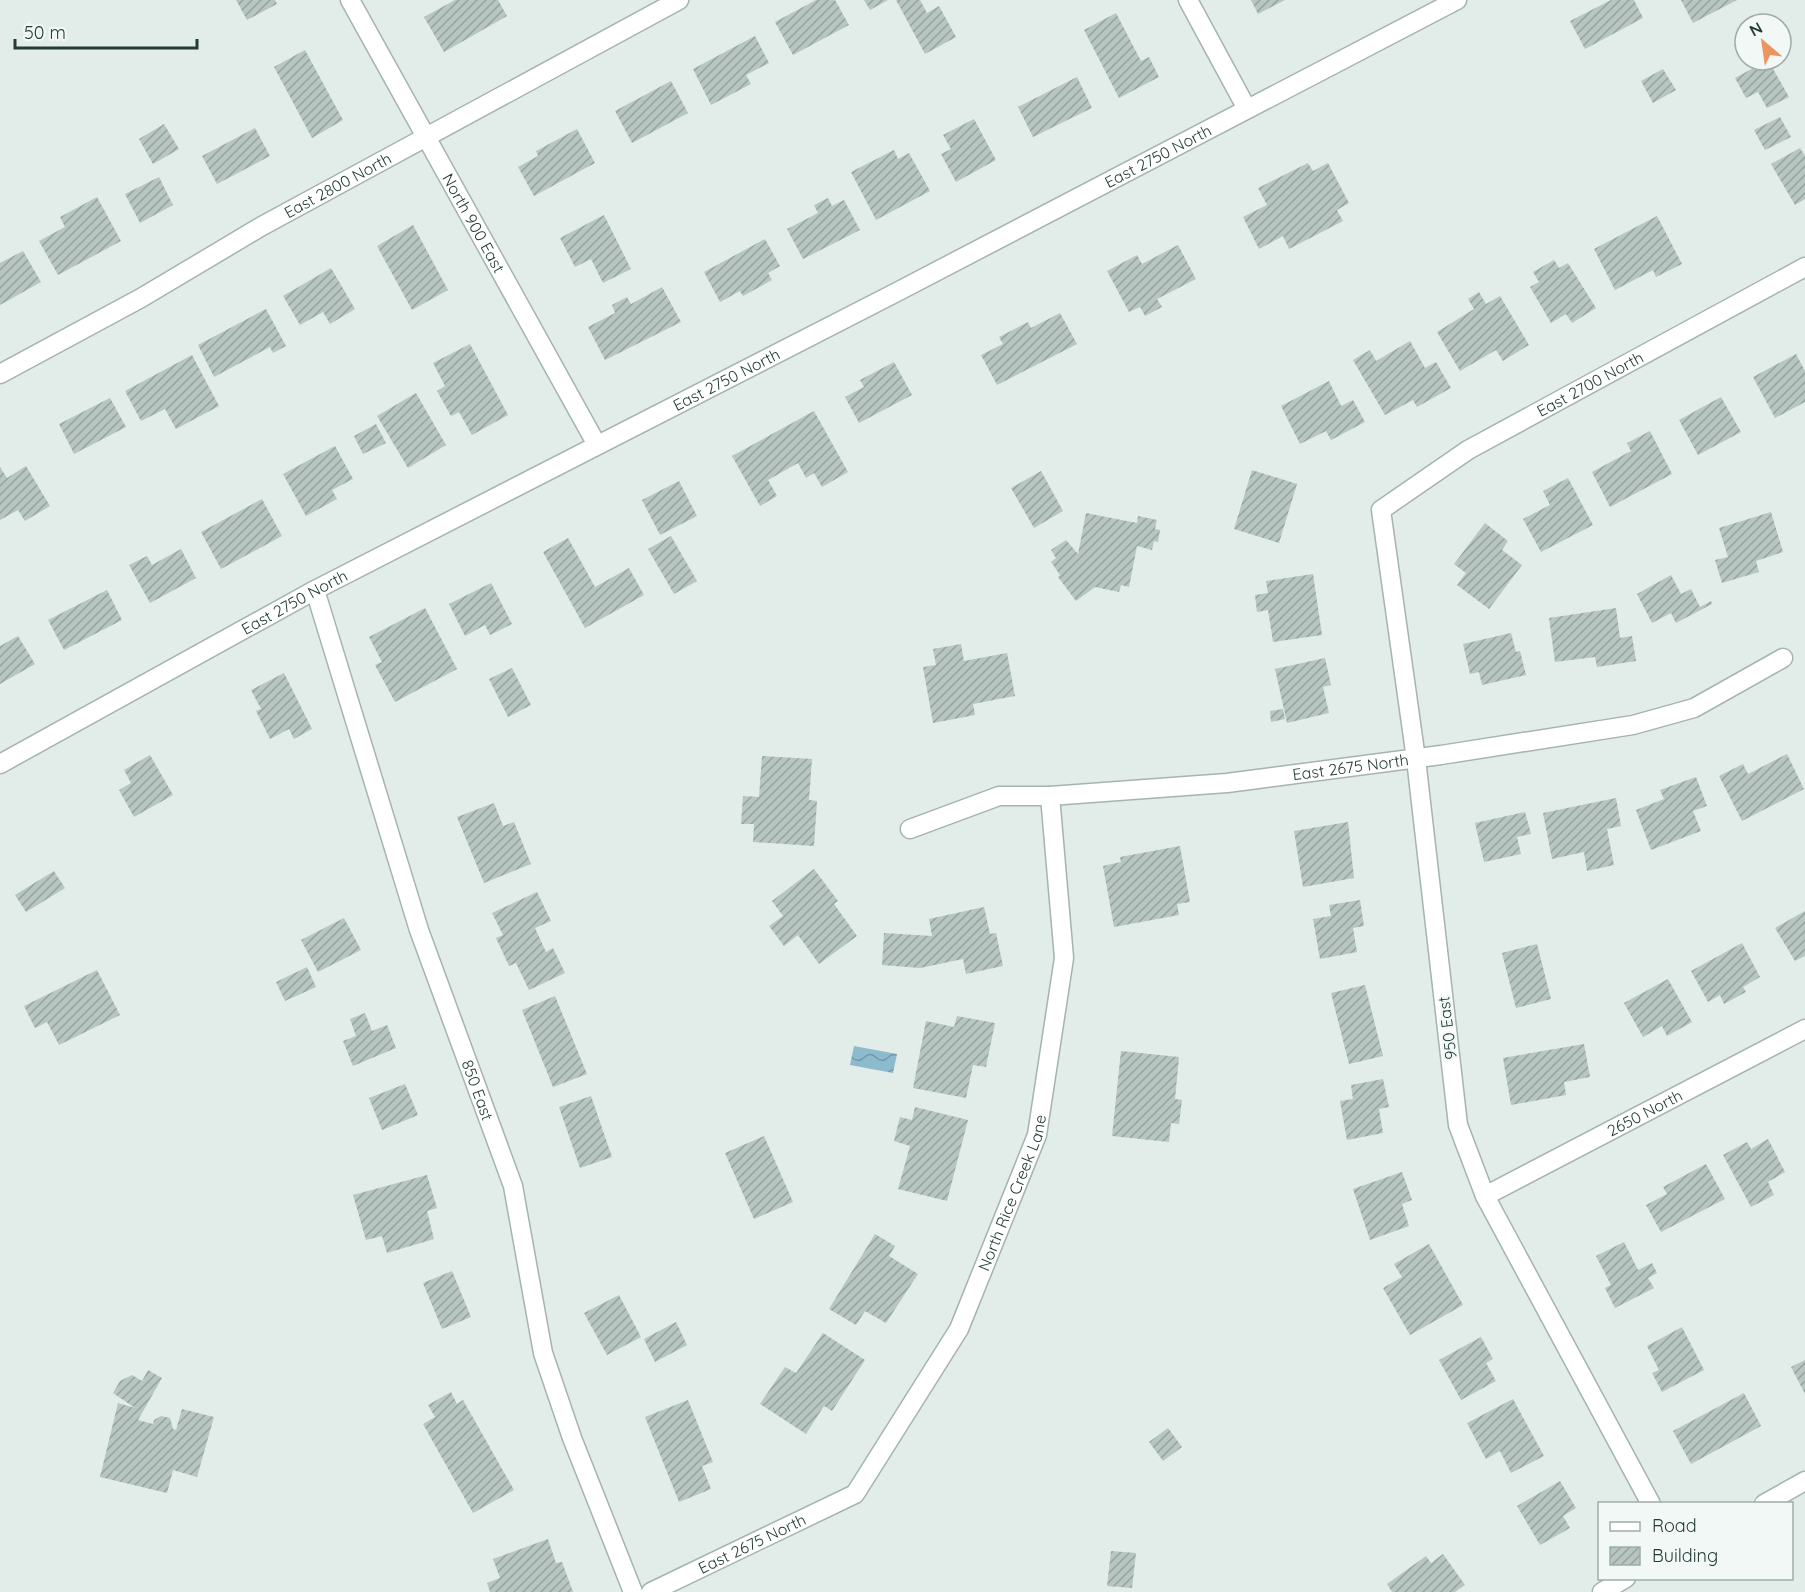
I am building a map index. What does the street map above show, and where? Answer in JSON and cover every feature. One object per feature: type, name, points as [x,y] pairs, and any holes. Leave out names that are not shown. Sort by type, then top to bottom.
[{"type":"street","name":"North 900 East","points":[[350,0],[597,445]]},
{"type":"street","name":"East 2800 North","points":[[0,374],[141,298],[262,226],[679,0]]},
{"type":"street","points":[[1188,0],[1247,109]]},
{"type":"street","name":"East 2750 North","points":[[0,764],[315,590],[1456,0]]},
{"type":"street","name":"East 2700 North","points":[[1381,510],[1468,450],[1805,267]]},
{"type":"street","name":"950 East","points":[[1381,510],[1416,759],[1458,1125],[1485,1196],[1650,1502]]},
{"type":"street","name":"850 East","points":[[315,590],[419,930],[513,1186],[543,1353],[572,1438],[633,1592]]},
{"type":"street","name":"East 2675 North","points":[[910,829],[999,796],[1050,796],[1227,783],[1416,759],[1634,724],[1694,708],[1783,658]]},
{"type":"street","name":"North Rice Creek Lane","points":[[855,1494],[959,1329],[1037,1135],[1064,958],[1050,796]]},
{"type":"street","name":"2650 North","points":[[1485,1196],[1805,1029]]},
{"type":"street","points":[[1766,1502],[1805,1481]]},
{"type":"street","name":"East 2675 North","points":[[651,1592],[855,1494]]},
{"type":"street","points":[[1602,1592],[1623,1580]]},
{"type":"water","points":[[854,1046],[897,1054],[893,1073],[850,1065]]},
{"type":"building","points":[[236,0],[275,0],[277,4],[247,20]]},
{"type":"building","points":[[455,0],[498,0],[507,16],[444,52],[424,17]]},
{"type":"building","points":[[816,0],[835,0],[849,25],[793,55],[775,22]]},
{"type":"building","points":[[864,0],[888,0],[870,10]]},
{"type":"building","points":[[896,0],[920,0],[927,13],[939,6],[956,37],[925,54]]},
{"type":"building","points":[[1251,0],[1285,0],[1258,14]]},
{"type":"building","points":[[1611,0],[1634,0],[1643,18],[1585,49],[1570,21]]},
{"type":"building","points":[[1681,0],[1737,0],[1693,23]]},
{"type":"building","points":[[1116,13],[1141,61],[1149,57],[1159,77],[1119,98],[1084,30]]},
{"type":"building","points":[[755,36],[769,63],[746,75],[751,84],[711,105],[693,69]]},
{"type":"building","points":[[305,50],[343,120],[312,138],[274,67]]},
{"type":"building","points":[[1663,69],[1676,90],[1653,103],[1641,81]]},
{"type":"building","points":[[1746,72],[1775,72],[1789,97],[1767,108],[1758,92],[1746,98],[1735,78]]},
{"type":"building","points":[[1077,77],[1092,108],[1033,137],[1018,107]]},
{"type":"building","points":[[671,81],[688,113],[632,143],[615,111]]},
{"type":"building","points":[[1780,117],[1791,137],[1765,150],[1754,130]]},
{"type":"building","points":[[974,119],[996,160],[956,182],[941,154],[951,149],[943,135]]},
{"type":"building","points":[[164,124],[179,149],[153,164],[139,139]]},
{"type":"building","points":[[255,128],[270,156],[217,184],[202,156]]},
{"type":"building","points":[[577,129],[595,163],[534,196],[518,167],[538,156],[536,151]]},
{"type":"building","points":[[1800,148],[1805,156],[1805,199],[1795,205],[1771,164]]},
{"type":"building","points":[[894,150],[898,159],[909,153],[930,191],[876,220],[851,172]]},
{"type":"building","points":[[1308,163],[1313,171],[1328,163],[1349,203],[1337,210],[1343,221],[1289,249],[1283,236],[1259,249],[1243,217],[1267,205],[1258,188]]},
{"type":"building","points":[[159,177],[173,205],[140,223],[125,194]]},
{"type":"building","points":[[97,197],[121,241],[58,275],[39,241],[65,227],[60,217]]},
{"type":"building","points":[[828,198],[832,206],[844,200],[860,230],[803,259],[787,229],[818,213],[814,205]]},
{"type":"building","points":[[604,215],[631,269],[603,283],[591,259],[575,267],[560,238]]},
{"type":"building","points":[[1657,216],[1682,264],[1656,277],[1653,270],[1615,290],[1594,249]]},
{"type":"building","points":[[413,225],[448,290],[412,310],[377,246]]},
{"type":"building","points":[[765,239],[780,266],[768,273],[772,280],[743,296],[740,291],[720,302],[704,272]]},
{"type":"building","points":[[1178,245],[1196,279],[1157,299],[1162,307],[1145,316],[1140,307],[1129,312],[1107,271],[1137,255],[1142,264]]},
{"type":"building","points":[[23,251],[41,282],[0,305],[0,263]]},
{"type":"building","points":[[1554,260],[1559,268],[1568,263],[1596,308],[1572,323],[1566,314],[1551,323],[1530,287],[1539,282],[1533,272]]},
{"type":"building","points":[[331,268],[355,309],[330,324],[323,312],[300,325],[283,296]]},
{"type":"building","points":[[662,287],[681,322],[605,360],[588,327],[615,313],[612,305],[627,297],[631,304]]},
{"type":"building","points":[[1479,292],[1486,304],[1500,296],[1529,345],[1503,361],[1496,350],[1460,371],[1437,332],[1474,309],[1468,299]]},
{"type":"building","points":[[266,309],[286,346],[273,353],[270,347],[214,377],[198,345]]},
{"type":"building","points":[[1060,313],[1077,344],[997,385],[981,355],[1003,344],[999,337],[1028,322],[1031,328]]},
{"type":"building","points":[[1410,341],[1425,368],[1436,362],[1451,388],[1417,407],[1413,400],[1385,415],[1353,360],[1370,350],[1376,361]]},
{"type":"building","points":[[470,344],[508,415],[472,435],[459,412],[451,416],[437,391],[445,386],[433,363]]},
{"type":"building","points":[[1796,354],[1805,371],[1805,402],[1775,418],[1753,377]]},
{"type":"building","points":[[192,355],[219,406],[176,429],[165,409],[141,421],[125,391]]},
{"type":"building","points":[[894,362],[912,395],[859,423],[845,397],[864,387],[860,380]]},
{"type":"building","points":[[1329,381],[1341,406],[1353,400],[1365,422],[1331,440],[1326,431],[1300,444],[1281,406]]},
{"type":"building","points":[[416,393],[446,445],[408,468],[377,416]]},
{"type":"building","points":[[1721,397],[1741,432],[1698,455],[1679,420]]},
{"type":"building","points":[[110,398],[126,427],[74,454],[59,424]]},
{"type":"building","points":[[814,411],[848,472],[822,487],[814,473],[806,478],[798,463],[768,480],[777,496],[760,506],[732,456]]},
{"type":"building","points":[[376,424],[386,443],[363,454],[354,436]]},
{"type":"building","points":[[1650,431],[1672,474],[1610,507],[1592,472],[1631,451],[1627,443]]},
{"type":"building","points":[[335,446],[353,479],[332,490],[337,499],[306,516],[283,474]]},
{"type":"building","points":[[26,466],[50,506],[25,521],[18,510],[0,520],[0,467],[7,478]]},
{"type":"building","points":[[1252,470],[1297,484],[1279,543],[1234,529]]},
{"type":"building","points":[[1041,471],[1063,511],[1034,528],[1011,488]]},
{"type":"building","points":[[1568,478],[1593,525],[1541,552],[1523,519],[1550,505],[1543,491]]},
{"type":"building","points":[[679,481],[697,516],[660,535],[642,500]]},
{"type":"building","points":[[262,499],[282,536],[221,569],[201,532]]},
{"type":"building","points":[[1771,512],[1783,552],[1756,561],[1759,572],[1722,583],[1715,560],[1728,557],[1719,528]]},
{"type":"building","points":[[1086,513],[1137,523],[1138,516],[1157,520],[1155,529],[1160,530],[1158,542],[1154,541],[1152,550],[1137,546],[1129,587],[1121,585],[1119,592],[1095,587],[1076,601],[1058,577],[1060,575],[1051,562],[1056,558],[1051,550],[1066,540],[1078,554]]},
{"type":"building","points":[[1485,523],[1508,541],[1502,550],[1522,565],[1489,609],[1457,585],[1466,573],[1454,564]]},
{"type":"building","points":[[671,536],[697,581],[674,594],[648,549]]},
{"type":"building","points":[[568,538],[595,587],[629,568],[644,595],[585,628],[543,552]]},
{"type":"building","points":[[181,549],[196,578],[150,603],[129,565],[147,556],[152,565]]},
{"type":"building","points":[[1313,574],[1322,635],[1273,642],[1268,610],[1257,612],[1255,595],[1268,593],[1266,581]]},
{"type":"building","points":[[1671,575],[1681,594],[1691,589],[1700,607],[1711,601],[1712,604],[1676,623],[1671,613],[1652,623],[1637,594]]},
{"type":"building","points":[[491,583],[512,624],[490,635],[485,625],[465,636],[449,604]]},
{"type":"building","points":[[107,590],[122,620],[64,650],[48,620]]},
{"type":"building","points":[[425,608],[457,669],[395,702],[375,665],[382,662],[369,637]]},
{"type":"building","points":[[1616,608],[1620,638],[1632,636],[1636,661],[1597,667],[1595,657],[1555,662],[1549,618]]},
{"type":"building","points":[[1511,633],[1516,652],[1520,651],[1526,675],[1482,685],[1479,672],[1470,674],[1463,644]]},
{"type":"building","points":[[18,636],[35,664],[0,684],[0,646]]},
{"type":"building","points":[[961,644],[964,661],[1007,653],[1015,696],[973,704],[975,715],[933,723],[923,667],[936,665],[933,649]]},
{"type":"building","points":[[1325,658],[1331,685],[1323,687],[1329,713],[1287,723],[1275,669]]},
{"type":"building","points":[[512,668],[531,705],[508,717],[489,679]]},
{"type":"building","points":[[284,673],[312,729],[294,739],[289,729],[270,739],[256,711],[261,709],[251,690]]},
{"type":"building","points":[[1283,709],[1285,719],[1271,722],[1270,711]]},
{"type":"building","points":[[1787,754],[1804,789],[1742,821],[1719,776],[1743,764],[1748,774]]},
{"type":"building","points":[[150,755],[173,795],[134,817],[119,790],[131,783],[124,770]]},
{"type":"building","points":[[762,756],[812,759],[809,800],[817,801],[814,846],[753,842],[754,824],[741,824],[743,796],[759,797]]},
{"type":"building","points":[[1696,777],[1707,806],[1693,811],[1701,831],[1651,850],[1636,810],[1664,799],[1660,790]]},
{"type":"building","points":[[1616,798],[1621,826],[1607,829],[1614,865],[1587,871],[1584,852],[1552,859],[1543,813]]},
{"type":"building","points":[[494,803],[503,826],[514,822],[531,864],[484,883],[457,817]]},
{"type":"building","points":[[1525,812],[1531,834],[1517,837],[1521,854],[1484,862],[1475,823]]},
{"type":"building","points":[[1348,822],[1354,878],[1303,887],[1294,831]]},
{"type":"building","points":[[1180,846],[1190,902],[1177,904],[1179,915],[1114,927],[1103,866],[1121,862],[1120,857]]},
{"type":"building","points":[[814,869],[838,901],[834,904],[857,936],[819,964],[798,935],[784,946],[769,926],[783,916],[772,901]]},
{"type":"building","points":[[54,871],[65,888],[26,912],[15,895]]},
{"type":"building","points":[[537,892],[551,921],[535,928],[546,952],[553,948],[565,973],[529,990],[516,963],[509,966],[496,938],[503,935],[492,913]]},
{"type":"building","points":[[1360,900],[1364,926],[1353,928],[1357,952],[1320,959],[1313,919],[1331,916],[1329,905]]},
{"type":"building","points":[[984,907],[990,934],[996,933],[1003,966],[966,974],[963,959],[920,968],[882,965],[884,933],[932,936],[929,919]]},
{"type":"building","points":[[1805,911],[1805,956],[1795,961],[1775,928]]},
{"type":"building","points":[[344,918],[361,950],[318,972],[301,940]]},
{"type":"building","points":[[1742,943],[1760,977],[1743,987],[1746,992],[1724,1004],[1720,995],[1708,1002],[1691,971]]},
{"type":"building","points":[[1537,944],[1551,999],[1516,1008],[1502,953]]},
{"type":"building","points":[[307,967],[316,987],[285,1001],[276,982]]},
{"type":"building","points":[[97,970],[120,1015],[59,1045],[47,1022],[35,1028],[24,1006]]},
{"type":"building","points":[[1668,979],[1692,1022],[1667,1036],[1662,1026],[1643,1037],[1624,1003]]},
{"type":"building","points":[[1365,985],[1383,1056],[1349,1064],[1331,993]]},
{"type":"building","points":[[555,996],[587,1074],[553,1087],[522,1010]]},
{"type":"building","points":[[365,1013],[372,1031],[387,1025],[396,1048],[353,1066],[343,1041],[356,1036],[350,1019]]},
{"type":"building","points":[[957,1016],[995,1023],[986,1067],[973,1065],[966,1098],[913,1088],[926,1021],[954,1027]]},
{"type":"building","points":[[1584,1044],[1590,1077],[1564,1082],[1566,1095],[1511,1105],[1503,1058]]},
{"type":"building","points":[[1121,1051],[1179,1057],[1175,1099],[1182,1100],[1179,1124],[1171,1123],[1169,1142],[1112,1136]]},
{"type":"building","points":[[1383,1079],[1389,1107],[1379,1109],[1383,1133],[1347,1140],[1340,1101],[1353,1099],[1351,1085]]},
{"type":"building","points":[[405,1084],[418,1115],[382,1130],[369,1098]]},
{"type":"building","points":[[591,1096],[612,1157],[580,1168],[559,1107]]},
{"type":"building","points":[[915,1107],[968,1120],[947,1201],[898,1189],[910,1146],[894,1141],[900,1117],[912,1120]]},
{"type":"building","points":[[764,1136],[793,1202],[754,1219],[725,1153]]},
{"type":"building","points":[[1768,1139],[1785,1172],[1768,1182],[1774,1195],[1751,1207],[1723,1155],[1747,1142],[1751,1149]]},
{"type":"building","points":[[1706,1164],[1725,1199],[1661,1232],[1646,1205],[1667,1194],[1663,1187]]},
{"type":"building","points":[[1402,1172],[1412,1200],[1402,1204],[1409,1226],[1370,1240],[1353,1189]]},
{"type":"building","points":[[427,1175],[437,1208],[427,1211],[434,1239],[387,1253],[382,1236],[366,1240],[353,1195]]},
{"type":"building","points":[[875,1234],[895,1246],[889,1256],[918,1274],[886,1323],[865,1311],[856,1325],[829,1309]]},
{"type":"building","points":[[1624,1242],[1638,1270],[1652,1263],[1657,1273],[1648,1278],[1654,1288],[1615,1308],[1605,1288],[1611,1285],[1596,1256]]},
{"type":"building","points":[[1429,1244],[1463,1305],[1410,1335],[1383,1288],[1402,1277],[1394,1264]]},
{"type":"building","points":[[452,1271],[471,1317],[442,1329],[423,1283]]},
{"type":"building","points":[[619,1295],[641,1337],[607,1355],[584,1313]]},
{"type":"building","points":[[676,1322],[687,1345],[655,1362],[644,1339]]},
{"type":"building","points":[[1682,1327],[1704,1370],[1662,1392],[1652,1373],[1659,1370],[1647,1346]]},
{"type":"building","points":[[823,1333],[865,1360],[832,1411],[824,1406],[806,1434],[760,1404],[785,1367],[796,1373]]},
{"type":"building","points":[[1481,1337],[1493,1359],[1486,1363],[1496,1381],[1461,1400],[1439,1360]]},
{"type":"building","points":[[1805,1360],[1805,1394],[1791,1367]]},
{"type":"building","points":[[148,1370],[162,1378],[138,1420],[153,1424],[154,1420],[161,1416],[170,1418],[173,1429],[176,1430],[182,1409],[214,1417],[197,1477],[173,1470],[167,1493],[100,1477],[118,1403],[135,1408],[113,1393],[120,1381],[132,1375],[142,1381]]},
{"type":"building","points":[[451,1392],[457,1404],[463,1400],[514,1490],[473,1513],[423,1424],[435,1417],[428,1405]]},
{"type":"building","points":[[1744,1393],[1761,1426],[1691,1464],[1673,1431]]},
{"type":"building","points":[[1513,1399],[1544,1456],[1511,1473],[1500,1451],[1486,1459],[1467,1423]]},
{"type":"building","points":[[688,1400],[713,1462],[702,1466],[711,1489],[679,1502],[645,1417]]},
{"type":"building","points":[[1168,1428],[1182,1447],[1163,1461],[1149,1442]]},
{"type":"building","points":[[1560,1481],[1576,1508],[1563,1516],[1570,1528],[1540,1545],[1517,1506]]},
{"type":"building","points":[[548,1539],[556,1563],[562,1562],[573,1592],[490,1592],[487,1583],[500,1578],[493,1559]]},
{"type":"building","points":[[1111,1551],[1136,1553],[1132,1588],[1107,1586]]},
{"type":"building","points":[[1443,1554],[1465,1585],[1455,1592],[1392,1592],[1387,1584],[1426,1556],[1431,1563]]}]
